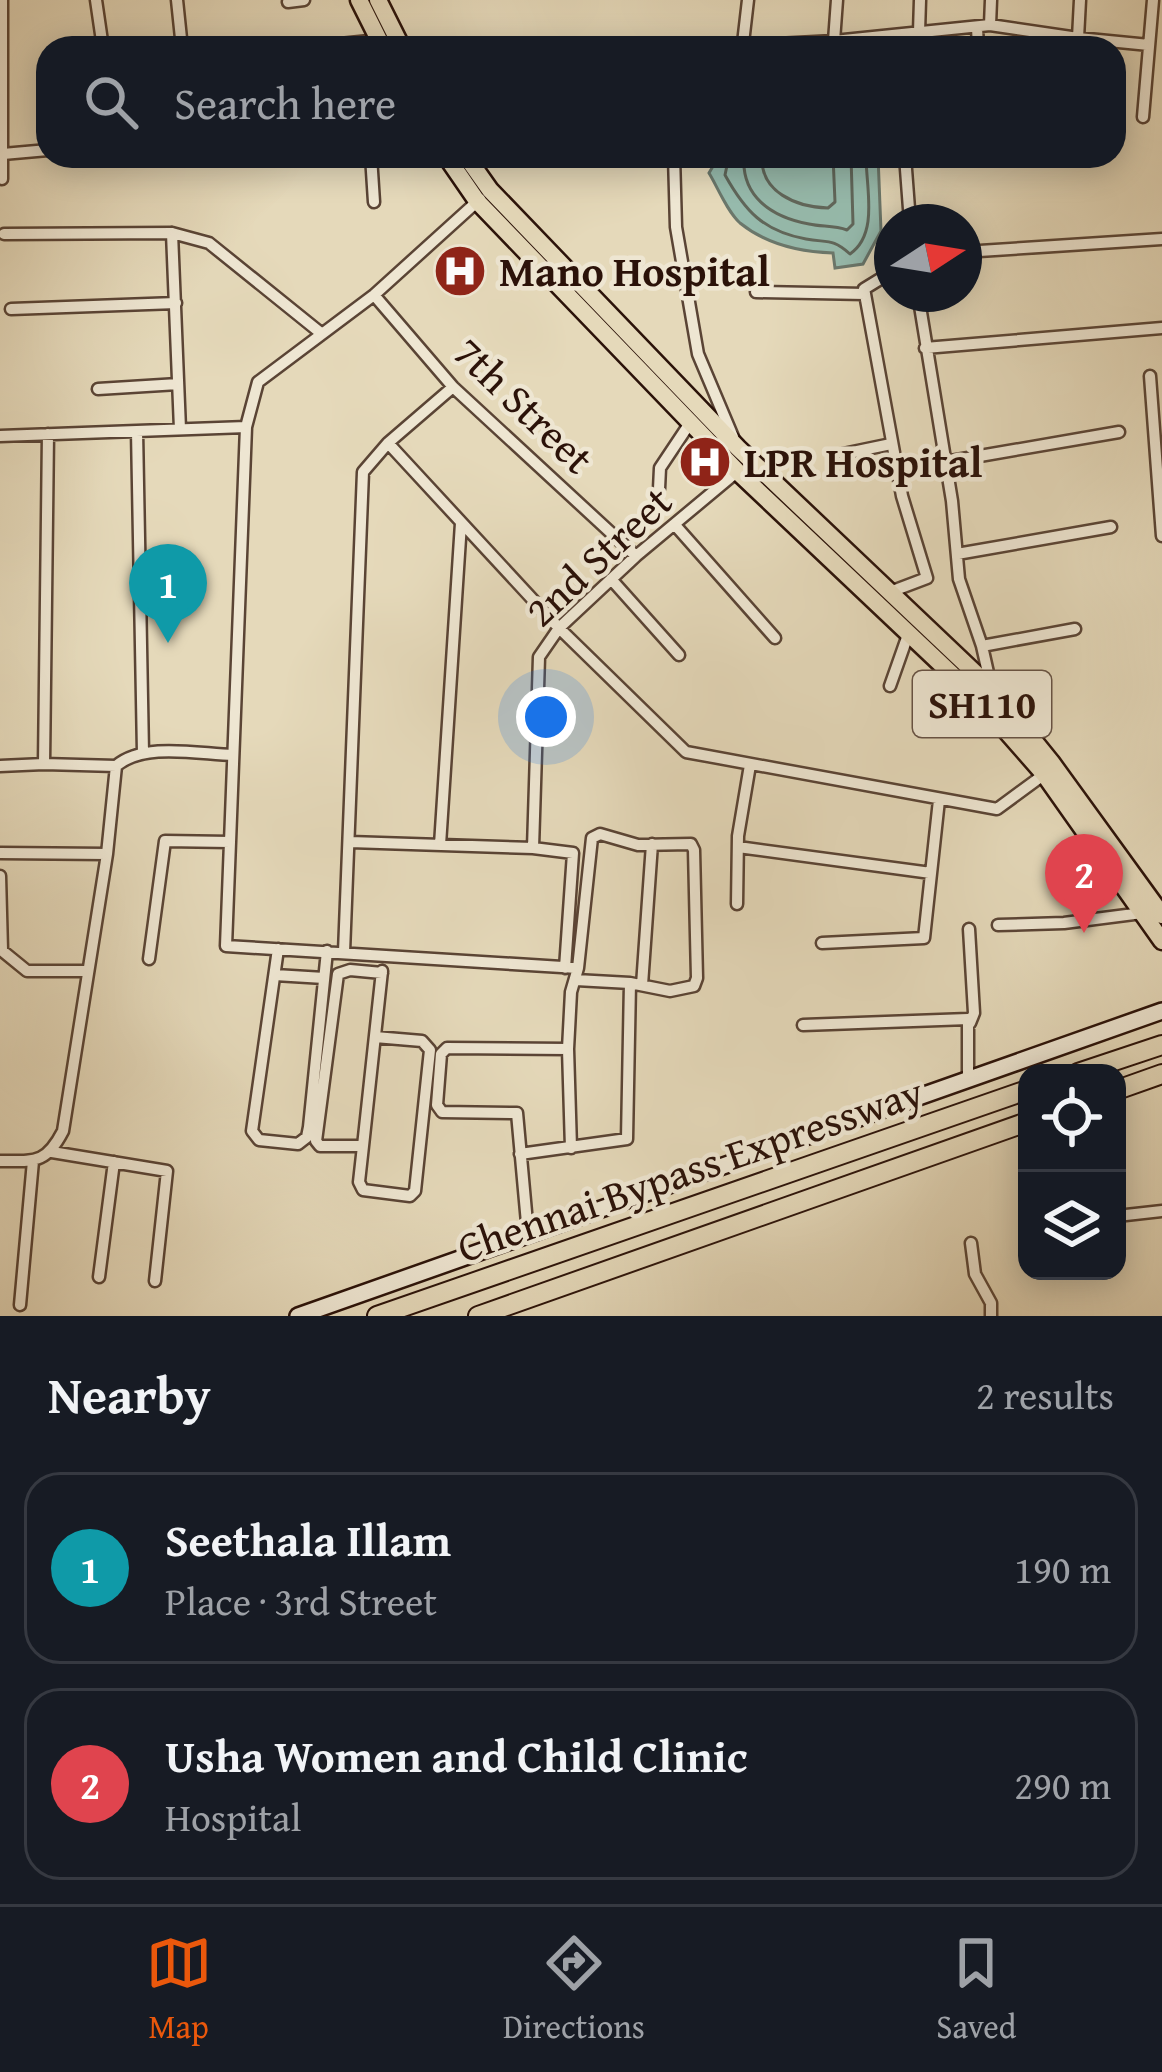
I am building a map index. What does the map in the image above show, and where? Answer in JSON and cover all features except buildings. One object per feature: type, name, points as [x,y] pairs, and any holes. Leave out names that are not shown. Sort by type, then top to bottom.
[{"type":"highway","points":[[1105,1064],[1162,1045]]},
{"type":"highway","points":[[1126,1087],[1162,1074]]},
{"type":"highway","name":"Chennai Bypass Expressway","points":[[377,1316],[1018,1093]]},
{"type":"highway","name":"Chennai Bypass Expressway","points":[[478,1316],[1018,1124]]},
{"type":"main road","points":[[359,0],[377,36]]},
{"type":"main road","points":[[378,0],[396,36]]},
{"type":"main road","name":"SH110","points":[[458,168],[738,448],[745,467],[1049,770]]},
{"type":"main road","name":"SH110","points":[[472,168],[484,195],[690,423],[890,592],[992,689],[1153,912],[1162,941]]},
{"type":"street","points":[[2,0],[2,179]]},
{"type":"street","points":[[96,0],[101,36]]},
{"type":"street","points":[[177,0],[181,36]]},
{"type":"street","points":[[288,2],[304,0]]},
{"type":"street","points":[[744,36],[748,0]]},
{"type":"street","points":[[834,36],[837,0]]},
{"type":"street","points":[[919,32],[920,0]]},
{"type":"street","points":[[981,36],[991,0]]},
{"type":"street","points":[[1077,36],[1080,0]]},
{"type":"street","points":[[1143,117],[1153,0]]},
{"type":"street","points":[[881,36],[984,26],[1039,36]]},
{"type":"street","points":[[1126,44],[1149,45]]},
{"type":"street","points":[[1144,97],[1162,98]]},
{"type":"street","points":[[3,154],[36,151]]},
{"type":"street","points":[[372,168],[374,202]]},
{"type":"street","points":[[674,168],[676,227],[698,354],[738,448]]},
{"type":"street","points":[[906,168],[909,204]]},
{"type":"street","points":[[484,195],[374,295],[258,382],[246,428],[226,946],[326,957],[344,952],[383,954],[573,972],[685,989],[694,986],[697,978],[694,850],[684,843],[638,845],[600,835],[592,838],[573,972],[571,992],[571,1148]]},
{"type":"street","points":[[4,235],[172,233],[209,243],[322,334]]},
{"type":"street","points":[[172,233],[180,429]]},
{"type":"street","points":[[982,252],[1162,239]]},
{"type":"street","points":[[874,283],[865,294],[891,444],[927,578],[890,592]]},
{"type":"street","points":[[756,292],[865,294]]},
{"type":"street","name":"7th Street","points":[[374,295],[453,387],[636,556]]},
{"type":"street","points":[[11,309],[176,303]]},
{"type":"street","points":[[920,312],[959,579],[992,689]]},
{"type":"street","points":[[925,348],[1162,328]]},
{"type":"street","points":[[1150,376],[1162,536]]},
{"type":"street","points":[[98,389],[178,384]]},
{"type":"street","points":[[344,952],[363,472],[388,443],[453,387]]},
{"type":"street","points":[[659,489],[660,468],[690,423]]},
{"type":"street","points":[[0,436],[246,428]]},
{"type":"street","points":[[136,431],[143,753]]},
{"type":"street","points":[[945,462],[1119,432]]},
{"type":"street","points":[[44,764],[48,434]]},
{"type":"street","points":[[388,443],[559,628],[686,752],[997,809],[1049,770]]},
{"type":"street","points":[[843,454],[891,444]]},
{"type":"street","name":"2nd Street","points":[[533,848],[539,657],[559,628],[611,579],[745,467]]},
{"type":"street","points":[[440,844],[461,523]]},
{"type":"street","points":[[675,525],[775,638]]},
{"type":"street","points":[[957,554],[1111,527]]},
{"type":"street","points":[[611,579],[680,655]]},
{"type":"street","points":[[982,646],[1075,629]]},
{"type":"street","points":[[890,686],[909,632]]},
{"type":"street","points":[[0,766],[116,766],[143,753],[233,755]]},
{"type":"street","points":[[736,904],[738,847],[750,765]]},
{"type":"street","points":[[52,1153],[63,1131],[116,766]]},
{"type":"street","points":[[822,944],[924,938],[939,800]]},
{"type":"street","points":[[148,958],[166,841],[230,842]]},
{"type":"street","points":[[350,842],[533,848],[573,854],[573,972]]},
{"type":"street","points":[[520,1154],[627,1139],[636,984],[652,844]]},
{"type":"street","points":[[738,847],[931,873]]},
{"type":"street","points":[[0,854],[106,854]]},
{"type":"street","points":[[0,876],[1,949],[27,971],[87,970]]},
{"type":"street","points":[[998,926],[1153,912]]},
{"type":"street","points":[[968,929],[974,1013],[968,1080]]},
{"type":"street","points":[[278,949],[252,1131],[259,1140],[298,1144],[307,1137],[326,957]]},
{"type":"street","points":[[375,1037],[422,1041],[430,1050],[413,1195],[363,1190],[359,1182],[383,954]]},
{"type":"street","points":[[276,969],[324,978]]},
{"type":"street","points":[[363,1146],[320,1146],[316,1141],[338,974],[350,970],[382,973]]},
{"type":"street","points":[[298,1316],[1162,1011]]},
{"type":"street","points":[[803,1025],[968,1019],[970,1024]]},
{"type":"street","points":[[528,1234],[517,1113],[446,1114],[439,1110],[442,1051],[568,1048]]},
{"type":"street","points":[[0,1161],[33,1161],[52,1153],[164,1169],[169,1175],[155,1281]]},
{"type":"street","points":[[20,1305],[33,1161]]},
{"type":"street","points":[[99,1277],[114,1162]]},
{"type":"street","points":[[1126,1215],[1162,1211]]},
{"type":"street","points":[[970,1243],[974,1274],[991,1303],[991,1316]]},
{"type":"water","points":[[712,168],[878,168],[874,244],[863,264],[835,268],[833,253],[784,246],[761,236],[740,223],[709,173]]},
{"type":"place","name":"Mano Hospital","points":[[460,271]]},
{"type":"place","name":"LPR Hospital","points":[[705,462]]},
{"type":"place","name":"Seethala Illam","points":[[168,643]]},
{"type":"place","name":"Usha Women and Child Clinic","points":[[1084,933]]}]
